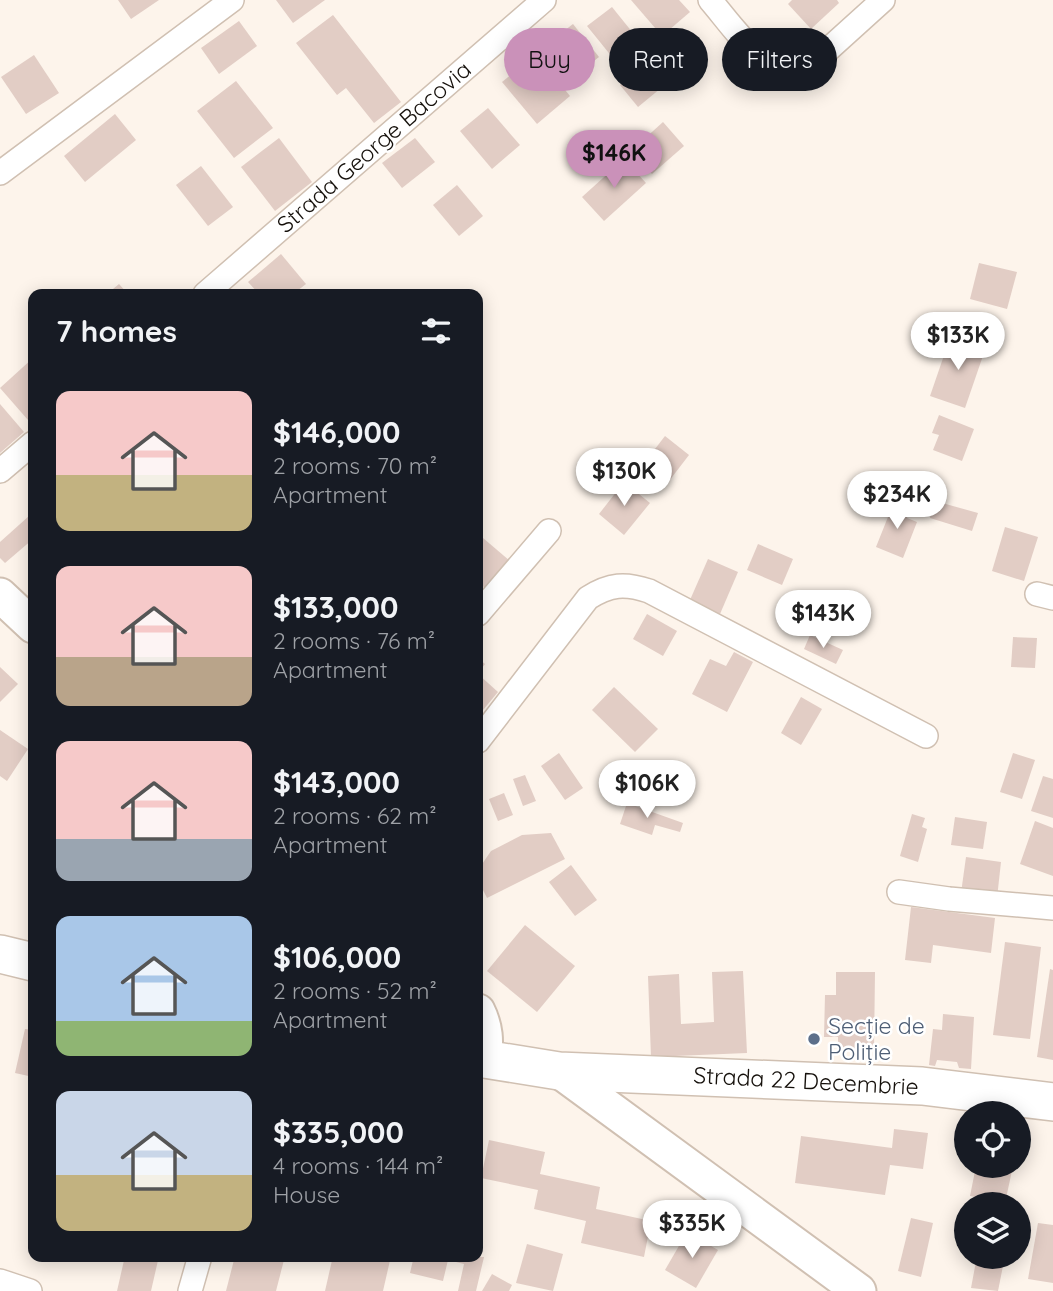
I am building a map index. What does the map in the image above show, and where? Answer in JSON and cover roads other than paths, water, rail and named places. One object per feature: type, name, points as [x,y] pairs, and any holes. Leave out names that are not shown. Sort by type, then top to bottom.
[{"type":"main road","points":[[0,954],[28,961]]},
{"type":"main road","name":"Strada 22 Decembrie","points":[[483,1059],[559,1071],[885,1083],[1053,1102]]},
{"type":"street","points":[[0,173],[232,0]]},
{"type":"street","name":"Strada George Bacovia","points":[[211,289],[544,0]]},
{"type":"street","points":[[710,0],[756,53],[775,66],[796,71],[810,66],[883,0]]},
{"type":"street","points":[[0,471],[28,447]]},
{"type":"street","points":[[483,608],[549,531]]},
{"type":"street","points":[[483,734],[588,598],[601,589],[629,585],[649,591],[926,736]]},
{"type":"street","points":[[0,595],[28,621]]},
{"type":"street","points":[[900,892],[949,900],[1053,908]]},
{"type":"street","points":[[483,1022],[487,1041],[483,1053]]},
{"type":"street","points":[[559,1071],[859,1291]]},
{"type":"street","points":[[190,1291],[198,1262]]},
{"type":"street","points":[[0,1281],[30,1291]]},
{"type":"place","name":"Secție de Poliție","points":[[814,1039]]}]
